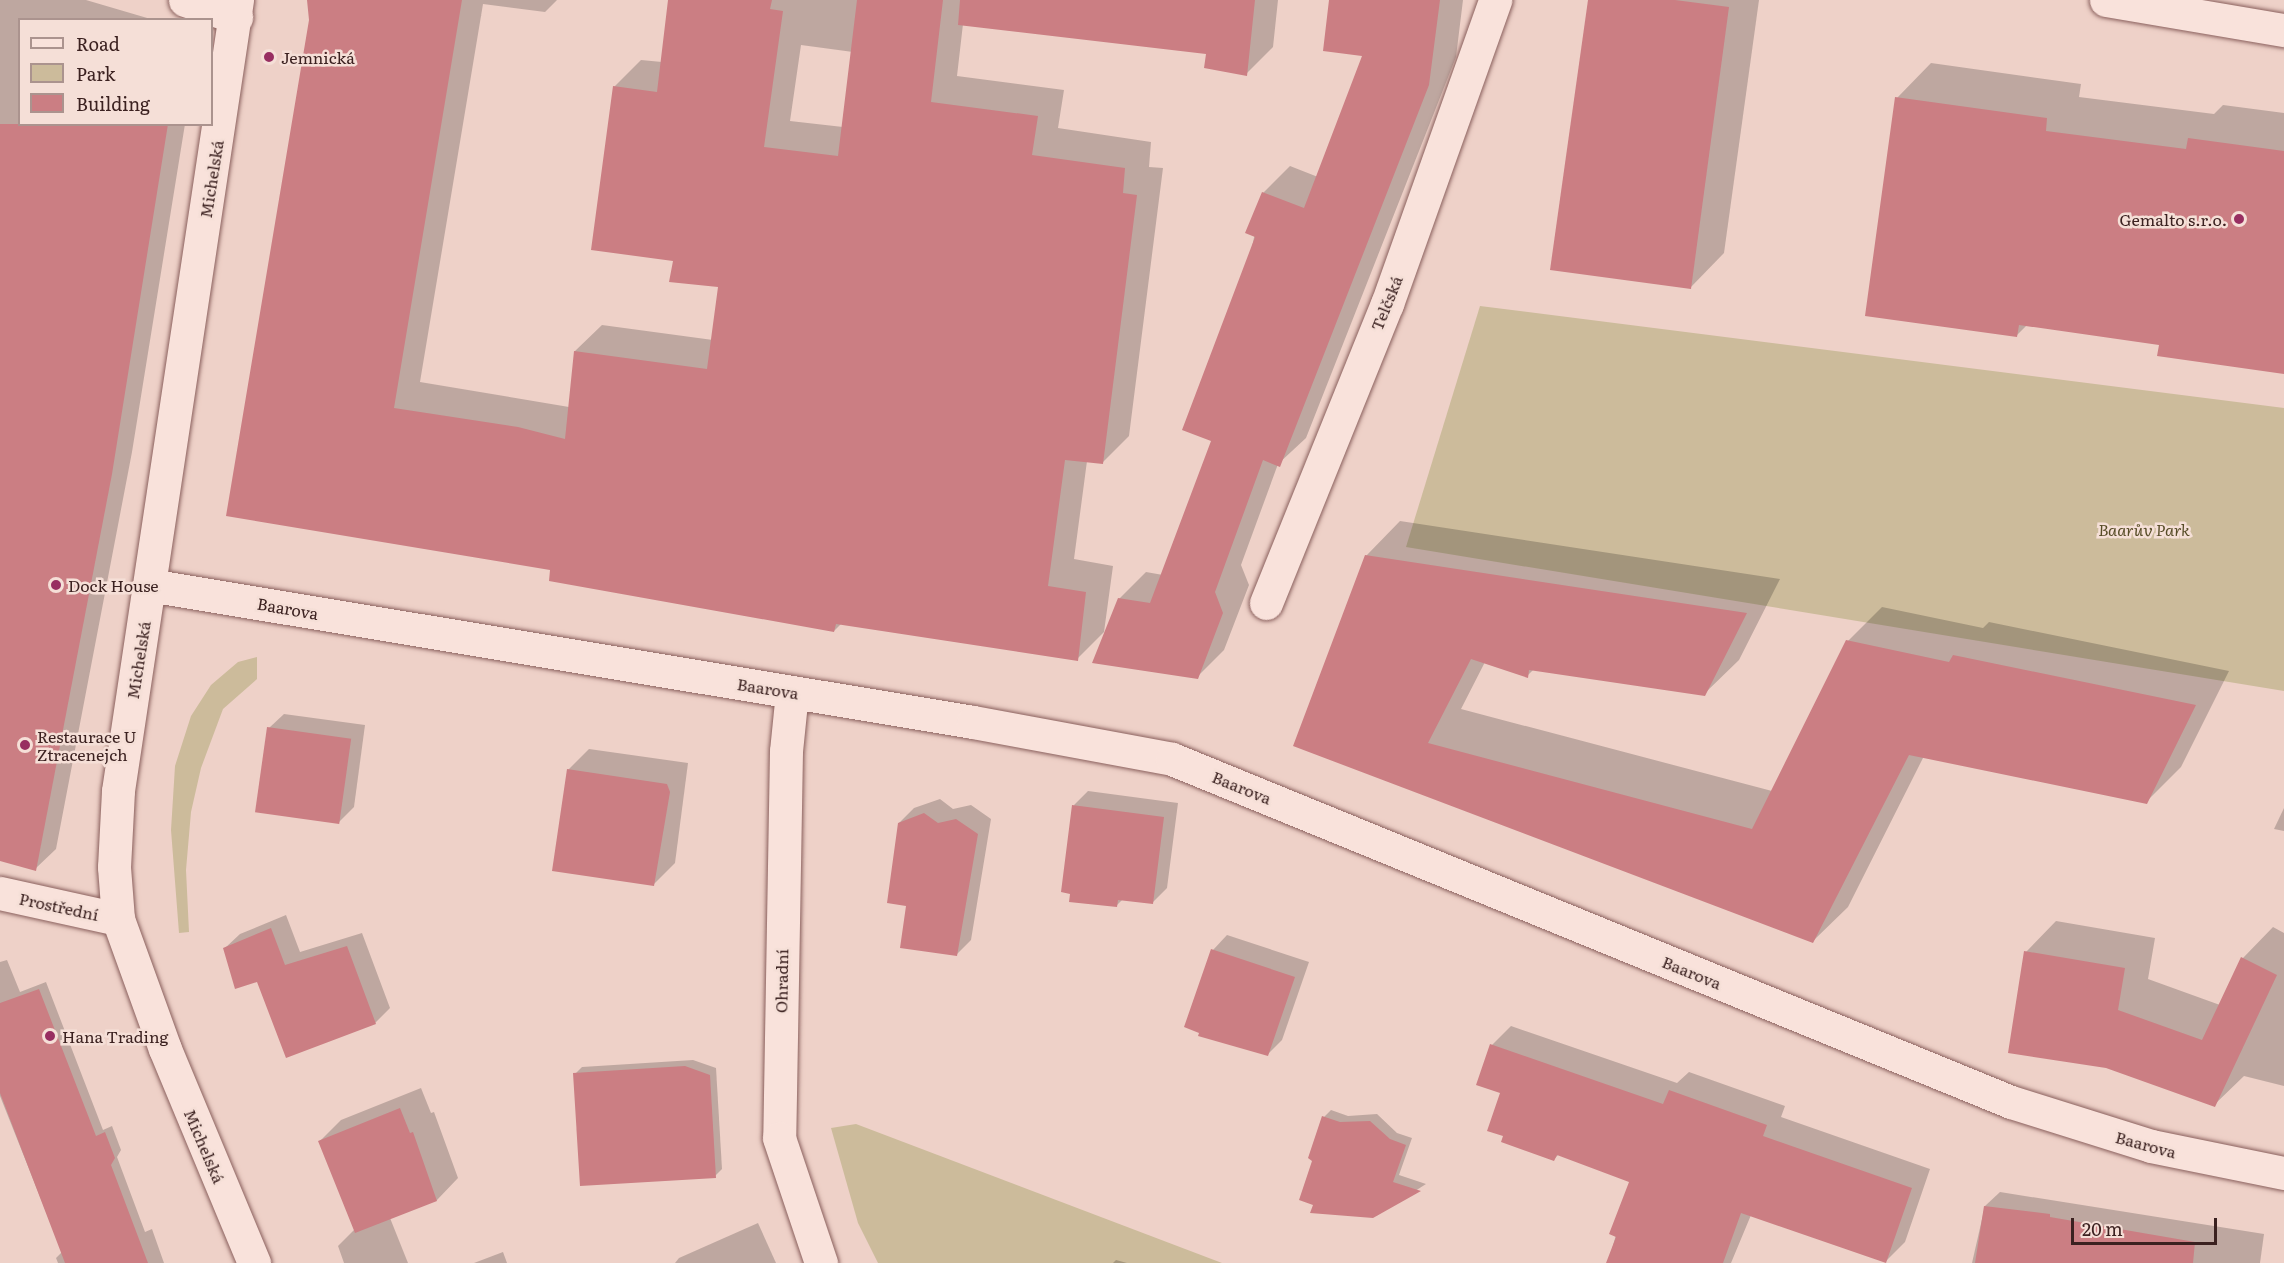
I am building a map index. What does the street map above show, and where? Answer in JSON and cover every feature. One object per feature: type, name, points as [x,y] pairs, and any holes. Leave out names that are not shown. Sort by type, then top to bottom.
[{"type":"street","points":[[185,0],[236,9]]},
{"type":"street","name":"Telčská","points":[[1266,603],[1387,304],[1495,0]]},
{"type":"street","points":[[2106,0],[2284,30]]},
{"type":"street","name":"Michelská","points":[[236,9],[118,791],[114,867],[118,919],[165,1049],[254,1263]]},
{"type":"street","name":"Baarova","points":[[149,585],[792,692],[1172,759],[2011,1102],[2151,1146],[2284,1173]]},
{"type":"street","name":"Ohradní","points":[[792,692],[786,751],[779,1138],[821,1263]]},
{"type":"street","name":"Prostřední","points":[[0,893],[118,919]]},
{"type":"green space","name":"Baarův Park","points":[[1480,306],[2284,408],[2284,691],[1406,547]]},
{"type":"green space","points":[[257,657],[257,679],[223,709],[201,768],[191,812],[186,870],[189,932],[179,933],[171,830],[175,766],[191,716],[211,685],[238,662]]},
{"type":"green space","points":[[856,1124],[1222,1263],[878,1263],[858,1223],[831,1128]]},
{"type":"building","points":[[307,0],[462,0],[394,408],[518,427],[565,439],[574,351],[707,369],[718,287],[669,282],[673,261],[591,250],[613,86],[657,92],[668,0],[772,0],[770,9],[783,11],[764,147],[838,156],[857,0],[943,0],[931,102],[1038,116],[1032,155],[1125,168],[1123,193],[1137,195],[1103,464],[1065,460],[1048,586],[1086,592],[1078,661],[836,624],[834,632],[549,581],[550,570],[226,516],[309,20]]},
{"type":"building","points":[[960,0],[1255,0],[1247,76],[1204,68],[1206,54],[958,25]]},
{"type":"building","points":[[1329,0],[1440,0],[1429,85],[1280,467],[1263,460],[1215,592],[1223,613],[1198,679],[1092,663],[1118,598],[1150,603],[1211,441],[1182,430],[1255,237],[1245,233],[1262,192],[1304,208],[1362,56],[1323,51]]},
{"type":"building","points":[[1588,0],[1675,0],[1729,7],[1691,289],[1550,270]]},
{"type":"building","points":[[1895,97],[2047,118],[2046,131],[2186,149],[2188,138],[2284,151],[2284,374],[2157,356],[2159,345],[2019,325],[2017,337],[1865,316]]},
{"type":"building","points":[[0,124],[168,126],[112,474],[36,871],[0,861]]},
{"type":"building","points":[[1365,555],[1747,613],[1705,696],[1529,670],[1528,678],[1471,659],[1428,743],[1752,829],[1846,640],[1949,662],[1953,655],[2196,705],[2147,804],[1909,755],[1813,943],[1293,746]]},
{"type":"building","points":[[267,727],[351,739],[339,824],[255,812]]},
{"type":"building","points":[[567,769],[667,784],[670,792],[654,886],[552,871]]},
{"type":"building","points":[[1072,805],[1164,817],[1153,904],[1118,900],[1117,907],[1069,902],[1070,894],[1061,892]]},
{"type":"building","points":[[924,813],[938,823],[956,819],[978,834],[957,956],[900,948],[906,906],[887,903],[898,823]]},
{"type":"building","points":[[271,928],[285,965],[347,946],[376,1024],[286,1058],[257,982],[235,989],[223,948]]},
{"type":"building","points":[[1211,949],[1295,977],[1268,1056],[1198,1036],[1199,1033],[1184,1027]]},
{"type":"building","points":[[2024,951],[2125,968],[2118,1010],[2202,1040],[2241,957],[2277,975],[2215,1107],[2106,1068],[2008,1053]]},
{"type":"building","points":[[39,989],[96,1136],[105,1132],[115,1158],[111,1165],[148,1263],[65,1263],[0,1093],[0,1003]]},
{"type":"building","points":[[1490,1044],[1663,1104],[1669,1090],[1767,1125],[1763,1136],[1912,1188],[1886,1263],[1741,1213],[1723,1263],[1606,1263],[1616,1237],[1609,1234],[1629,1182],[1557,1155],[1554,1161],[1501,1142],[1503,1136],[1487,1131],[1500,1093],[1476,1085]]},
{"type":"building","points":[[685,1066],[710,1075],[716,1178],[580,1186],[573,1073]]},
{"type":"building","points":[[400,1108],[410,1133],[413,1132],[437,1201],[355,1233],[318,1141]]},
{"type":"building","points":[[1322,1116],[1340,1122],[1370,1121],[1390,1139],[1406,1145],[1393,1182],[1421,1191],[1373,1218],[1310,1213],[1313,1205],[1299,1200],[1312,1161],[1308,1158]]},
{"type":"building","points":[[1984,1206],[2050,1214],[2050,1217],[2195,1242],[2193,1263],[1975,1263]]},
{"type":"place","name":"Jemnická","points":[[269,57]]},
{"type":"place","name":"Gemalto s.r.o.","points":[[2239,219]]},
{"type":"place","name":"Dock House","points":[[56,585]]},
{"type":"place","name":"Restaurace U Ztracenejch","points":[[25,745]]},
{"type":"place","name":"Hana Trading","points":[[50,1036]]}]
